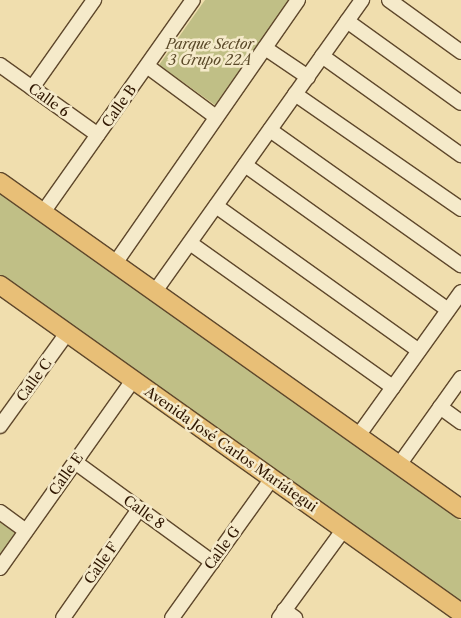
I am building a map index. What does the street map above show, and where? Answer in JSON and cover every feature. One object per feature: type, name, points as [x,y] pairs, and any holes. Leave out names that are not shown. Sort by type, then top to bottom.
[{"type":"main road","points":[[0,182],[156,290],[461,509]]},
{"type":"main road","name":"Avenida José Carlos Mariátegui","points":[[0,286],[273,477],[461,612]]},
{"type":"street","points":[[32,88],[94,0]]},
{"type":"street","name":"Calle B","points":[[44,211],[193,0]]},
{"type":"street","points":[[116,262],[298,0]]},
{"type":"street","points":[[156,290],[362,0]]},
{"type":"street","points":[[388,0],[461,52]]},
{"type":"street","points":[[347,21],[461,103]]},
{"type":"street","points":[[265,48],[308,77]]},
{"type":"street","points":[[322,56],[461,155]]},
{"type":"street","name":"Calle 6","points":[[0,65],[98,135]]},
{"type":"street","points":[[147,66],[216,117]]},
{"type":"street","points":[[295,94],[461,209]]},
{"type":"street","points":[[270,130],[461,265]]},
{"type":"street","points":[[245,165],[448,310]]},
{"type":"street","points":[[216,206],[419,351]]},
{"type":"street","points":[[190,243],[393,387]]},
{"type":"street","points":[[358,436],[461,292]]},
{"type":"street","name":"Calle C","points":[[0,426],[67,333]]},
{"type":"street","points":[[399,465],[461,378]]},
{"type":"street","name":"Calle E","points":[[0,568],[133,380]]},
{"type":"street","points":[[440,407],[461,422]]},
{"type":"street","name":"Calle 8","points":[[75,462],[212,562]]},
{"type":"street","name":"Calle G","points":[[172,618],[273,477]]},
{"type":"street","name":"Calle F","points":[[63,618],[139,509]]},
{"type":"street","points":[[0,512],[26,532]]},
{"type":"street","points":[[286,615],[344,529]]},
{"type":"green space","name":"Parque Sector 3 Grupo 22A","points":[[205,0],[289,0],[215,105],[159,65]]},
{"type":"green space","points":[[0,194],[461,521],[461,602],[0,278]]},
{"type":"green space","points":[[0,520],[19,533],[0,559]]}]
